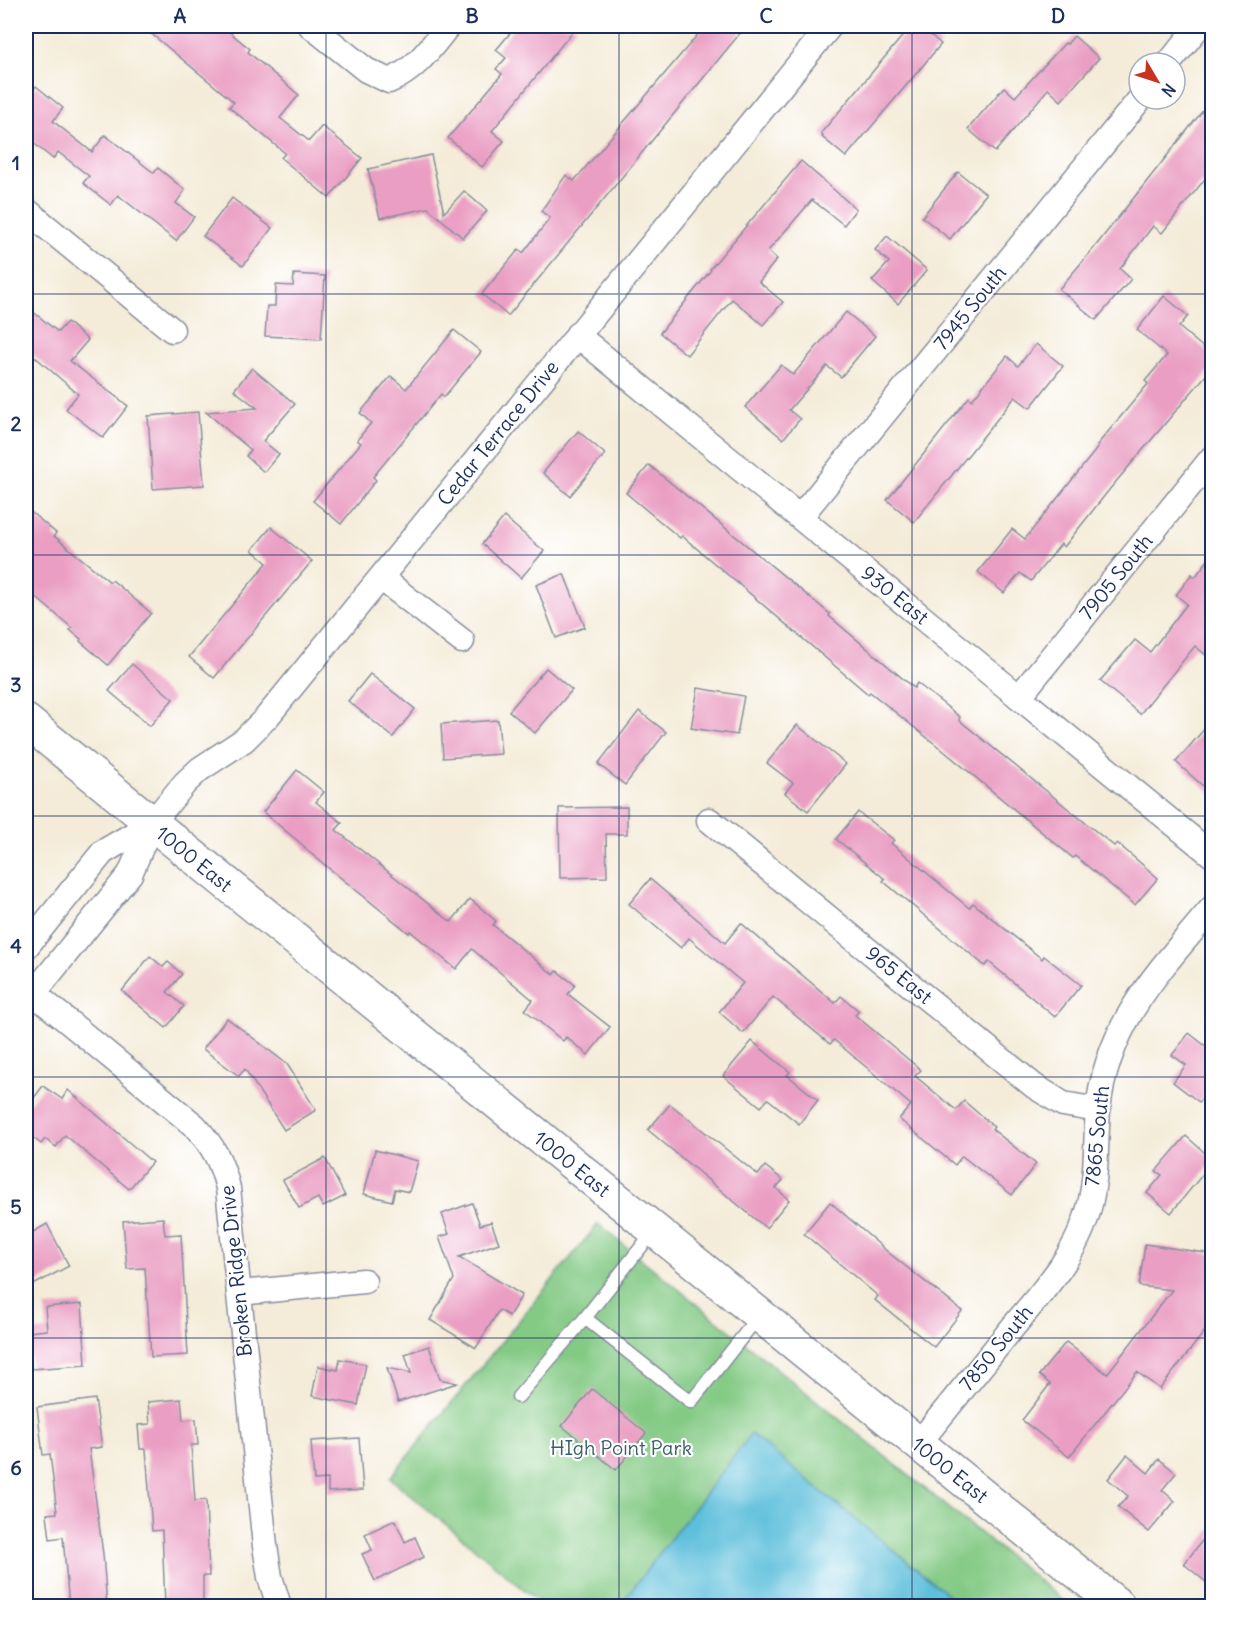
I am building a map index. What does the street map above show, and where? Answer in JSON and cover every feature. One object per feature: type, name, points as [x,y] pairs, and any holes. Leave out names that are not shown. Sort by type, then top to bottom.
[{"type":"street","points":[[311,26],[366,70],[389,81],[402,76],[412,67],[448,26]]},
{"type":"street","name":"Cedar Terrace Drive","points":[[150,824],[200,769],[244,740],[267,717],[830,26]]},
{"type":"street","points":[[1179,51],[1200,26]]},
{"type":"street","name":"7945 South","points":[[800,517],[1130,111]]},
{"type":"street","points":[[26,210],[172,330]]},
{"type":"street","name":"930 East","points":[[577,335],[1212,855]]},
{"type":"street","name":"7905 South","points":[[1019,696],[1212,458]]},
{"type":"street","points":[[381,578],[462,641]]},
{"type":"street","name":"1000 East","points":[[26,721],[150,824],[1119,1606]]},
{"type":"street","name":"965 East","points":[[709,820],[1034,1086],[1063,1104],[1098,1110]]},
{"type":"street","points":[[26,947],[103,852],[150,824]]},
{"type":"street","points":[[28,995],[130,874],[150,824]]},
{"type":"street","name":"7865 South","points":[[1071,1251],[1086,1219],[1094,1185],[1098,1110],[1104,1076],[1115,1042],[1132,1008],[1154,977],[1212,908]]},
{"type":"street","name":"Broken Ridge Drive","points":[[28,995],[195,1126],[212,1144],[222,1165],[228,1188],[265,1546],[270,1577],[279,1606]]},
{"type":"street","name":"7850 South","points":[[918,1444],[1042,1291],[1071,1251]]},
{"type":"street","points":[[239,1293],[364,1281]]},
{"type":"lane","points":[[518,1397],[654,1231]]},
{"type":"lane","points":[[585,1318],[691,1402],[760,1315]]},
{"type":"green space","name":"HIgh Point Park","points":[[598,1224],[1070,1606],[544,1606],[390,1478]]},
{"type":"water","points":[[751,1434],[962,1606],[619,1606]]},
{"type":"building","points":[[142,26],[222,26],[250,49],[248,52],[299,95],[280,118],[309,141],[322,126],[362,158],[329,198],[281,158],[285,153],[229,107],[234,102]]},
{"type":"building","points":[[516,26],[577,26],[492,131],[504,141],[482,167],[448,138],[502,74],[496,69],[506,58],[496,50]]},
{"type":"building","points":[[705,26],[746,26],[508,316],[482,294],[519,249],[523,253],[550,218],[541,211],[566,175],[574,181]]},
{"type":"building","points":[[911,26],[920,26],[941,44],[846,157],[822,137],[821,133]]},
{"type":"building","points":[[1074,36],[1099,58],[1061,101],[1048,89],[995,152],[968,129],[1004,87],[1015,97]]},
{"type":"building","points":[[36,86],[63,108],[53,121],[92,152],[105,135],[154,173],[158,168],[185,190],[176,203],[194,217],[176,241],[118,195],[111,205],[83,183],[89,176],[58,152],[53,159],[26,137],[26,99]]},
{"type":"building","points":[[1212,99],[1212,170],[1162,233],[1153,226],[1120,269],[1131,279],[1096,320],[1059,289]]},
{"type":"building","points":[[431,155],[444,213],[464,191],[487,211],[463,238],[428,208],[380,218],[368,169]]},
{"type":"building","points":[[801,161],[856,209],[844,225],[812,200],[768,251],[777,259],[759,282],[783,302],[763,325],[732,299],[687,355],[660,333],[710,269]]},
{"type":"building","points":[[958,172],[986,194],[950,239],[922,217]]},
{"type":"building","points":[[232,198],[272,228],[243,266],[203,236]]},
{"type":"building","points":[[887,236],[927,270],[898,304],[872,281],[889,262],[875,250]]},
{"type":"building","points":[[294,274],[325,276],[321,339],[265,336],[267,306],[275,306],[276,285],[293,286]]},
{"type":"building","points":[[1164,296],[1188,316],[1179,327],[1212,355],[1212,368],[1064,547],[1061,544],[1031,581],[1020,573],[1004,593],[978,572],[1012,529],[1025,539],[1099,446],[1097,445],[1148,384],[1145,381],[1167,355],[1137,330]]},
{"type":"building","points":[[26,306],[58,332],[67,322],[88,340],[70,361],[128,406],[103,438],[66,409],[78,394],[26,349]]},
{"type":"building","points":[[846,312],[875,336],[841,377],[827,366],[789,410],[800,419],[783,439],[745,407],[781,365],[793,375]]},
{"type":"building","points":[[454,330],[481,352],[444,397],[441,394],[373,477],[376,480],[341,524],[313,501],[361,443],[357,440],[371,423],[360,413],[391,376],[406,389]]},
{"type":"building","points":[[1036,344],[1063,366],[1030,408],[1015,397],[914,522],[887,500],[969,397],[972,400],[1007,356],[1018,366]]},
{"type":"building","points":[[252,368],[295,404],[263,441],[279,454],[264,472],[246,456],[251,450],[206,412],[257,408],[234,390]]},
{"type":"building","points":[[198,412],[204,485],[153,489],[148,416]]},
{"type":"building","points":[[578,431],[605,454],[570,496],[543,473]]},
{"type":"building","points":[[649,465],[830,614],[829,616],[914,688],[917,683],[1114,846],[1117,843],[1158,878],[1135,905],[1075,856],[1073,858],[870,692],[868,694],[682,536],[680,538],[626,493]]},
{"type":"building","points":[[26,508],[56,533],[54,536],[151,613],[108,665],[80,641],[81,639],[70,630],[72,628],[26,589]]},
{"type":"building","points":[[504,517],[544,551],[521,578],[482,544]]},
{"type":"building","points":[[271,527],[312,561],[214,678],[189,657],[267,563],[252,550]]},
{"type":"building","points":[[1212,555],[1212,660],[1195,646],[1140,714],[1100,681],[1135,640],[1150,652],[1187,604],[1176,595],[1192,574],[1195,577]]},
{"type":"building","points":[[564,574],[585,627],[556,638],[536,585]]},
{"type":"building","points":[[132,664],[173,699],[150,726],[109,691]]},
{"type":"building","points":[[546,668],[572,690],[535,733],[509,711]]},
{"type":"building","points":[[370,674],[415,709],[393,737],[348,701]]},
{"type":"building","points":[[698,688],[744,696],[737,735],[691,728]]},
{"type":"building","points":[[639,711],[666,732],[625,785],[598,764]]},
{"type":"building","points":[[498,720],[501,754],[443,758],[441,724]]},
{"type":"building","points":[[1212,720],[1212,794],[1176,762]]},
{"type":"building","points":[[797,725],[846,764],[808,811],[785,793],[793,783],[767,763]]},
{"type":"building","points":[[297,770],[324,792],[316,802],[342,823],[336,830],[451,922],[470,899],[496,921],[493,925],[554,975],[557,971],[575,985],[568,994],[610,1027],[588,1055],[566,1037],[563,1041],[525,1010],[533,1000],[472,949],[456,969],[304,848],[263,812]]},
{"type":"building","points":[[627,807],[627,834],[606,834],[607,877],[560,878],[559,808]]},
{"type":"building","points":[[858,812],[894,840],[891,843],[969,908],[973,903],[1042,959],[1044,956],[1081,985],[1055,1017],[989,962],[985,966],[836,839]]},
{"type":"building","points":[[650,879],[725,943],[741,923],[835,1003],[841,996],[859,1011],[855,1015],[921,1070],[915,1076],[956,1110],[964,1101],[994,1127],[992,1129],[1036,1164],[1012,1195],[962,1156],[955,1165],[899,1119],[911,1105],[834,1040],[830,1044],[773,997],[743,1033],[719,1012],[743,983],[689,938],[681,948],[629,904]]},
{"type":"building","points":[[150,956],[163,967],[168,962],[182,974],[167,992],[184,1006],[166,1028],[122,991]]},
{"type":"building","points":[[227,1018],[287,1064],[316,1110],[284,1130],[245,1069],[239,1076],[203,1049]]},
{"type":"building","points":[[1189,1033],[1212,1051],[1212,1086],[1199,1102],[1173,1082],[1186,1065],[1172,1055]]},
{"type":"building","points":[[752,1041],[790,1072],[787,1075],[818,1100],[799,1124],[768,1099],[761,1107],[723,1076]]},
{"type":"building","points":[[43,1086],[62,1099],[68,1090],[152,1162],[129,1189],[65,1135],[56,1147],[45,1139],[41,1144],[26,1132],[26,1108]]},
{"type":"building","points":[[670,1104],[758,1175],[765,1166],[783,1180],[776,1188],[789,1200],[766,1228],[648,1130]]},
{"type":"building","points":[[1186,1136],[1212,1159],[1212,1163],[1171,1213],[1147,1193],[1162,1175],[1156,1171]]},
{"type":"building","points":[[375,1150],[418,1161],[409,1192],[395,1189],[392,1201],[364,1194]]},
{"type":"building","points":[[325,1158],[345,1196],[323,1207],[318,1198],[299,1208],[283,1180]]},
{"type":"building","points":[[830,1202],[962,1311],[934,1347],[875,1300],[878,1296],[804,1234]]},
{"type":"building","points":[[472,1203],[480,1225],[491,1222],[499,1243],[459,1257],[522,1295],[509,1316],[499,1310],[476,1348],[430,1320],[454,1279],[439,1237],[449,1234],[442,1214]]},
{"type":"building","points":[[163,1218],[165,1235],[181,1234],[188,1355],[151,1357],[145,1268],[127,1269],[123,1221]]},
{"type":"building","points":[[47,1224],[69,1266],[26,1289],[26,1236]]},
{"type":"building","points":[[1145,1244],[1212,1254],[1212,1322],[1160,1389],[1137,1372],[1069,1457],[1022,1420],[1050,1384],[1039,1375],[1066,1342],[1107,1374],[1172,1290],[1139,1286]]},
{"type":"building","points":[[82,1304],[86,1365],[31,1369],[28,1332],[47,1330],[45,1307]]},
{"type":"building","points":[[429,1346],[440,1379],[457,1383],[398,1402],[387,1368],[411,1373],[405,1354]]},
{"type":"building","points":[[340,1359],[366,1364],[358,1405],[312,1396],[318,1366],[338,1370]]},
{"type":"building","points":[[592,1389],[646,1433],[616,1470],[562,1426]]},
{"type":"building","points":[[95,1399],[102,1447],[89,1449],[103,1554],[107,1606],[69,1606],[63,1537],[50,1539],[47,1514],[57,1513],[50,1454],[43,1455],[37,1407]]},
{"type":"building","points":[[181,1399],[183,1420],[196,1419],[198,1445],[191,1445],[195,1501],[206,1500],[209,1576],[203,1576],[203,1606],[165,1606],[162,1530],[152,1531],[146,1449],[140,1449],[138,1425],[150,1424],[148,1402]]},
{"type":"building","points":[[359,1438],[363,1490],[328,1492],[328,1479],[314,1480],[311,1441]]},
{"type":"building","points":[[1127,1455],[1148,1473],[1159,1459],[1176,1473],[1162,1490],[1175,1501],[1149,1532],[1118,1507],[1128,1496],[1108,1479]]},
{"type":"building","points":[[395,1520],[405,1542],[415,1537],[424,1557],[375,1581],[362,1554],[372,1550],[365,1534]]},
{"type":"building","points":[[1212,1528],[1212,1587],[1184,1564]]}]
